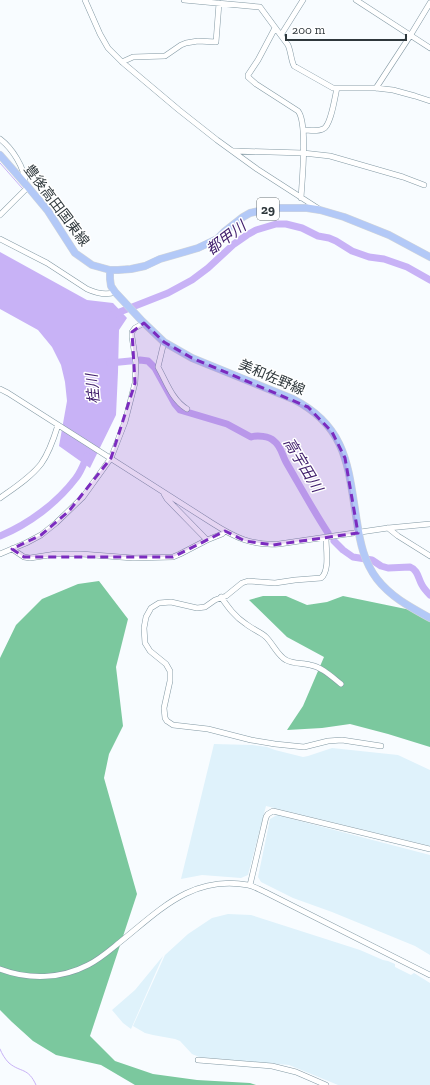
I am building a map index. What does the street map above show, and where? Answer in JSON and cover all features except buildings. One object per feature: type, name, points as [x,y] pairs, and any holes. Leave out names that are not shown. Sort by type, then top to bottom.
[{"type":"main road","name":"豊後高田国東線","points":[[0,155],[48,211],[75,253],[92,265],[110,270],[125,270],[145,266],[160,259],[198,248],[217,238],[243,217],[256,211],[280,208],[307,208],[344,217],[384,233],[430,257]]},
{"type":"main road","points":[[110,270],[111,286],[117,295]]},
{"type":"main road","name":"美和佐野線","points":[[117,295],[164,342],[192,358],[293,399],[308,407],[322,419],[337,440],[345,458],[348,468],[358,533],[366,559],[376,578],[390,593],[403,603],[430,618]]},
{"type":"street","points":[[85,0],[102,38],[108,48],[122,62],[179,110],[232,151],[320,210]]},
{"type":"street","points":[[184,0],[260,7],[290,50],[294,66],[333,88],[376,88],[403,92],[430,101]]},
{"type":"street","points":[[281,36],[303,0]]},
{"type":"street","points":[[356,0],[430,48]]},
{"type":"street","points":[[122,62],[133,57],[165,56],[186,43],[198,41],[216,42],[219,3]]},
{"type":"street","points":[[376,88],[430,3]]},
{"type":"street","points":[[275,28],[262,54],[248,75],[248,78],[298,111],[300,114],[303,130],[301,198]]},
{"type":"street","points":[[303,130],[319,130],[325,128],[329,121],[337,88]]},
{"type":"street","points":[[0,139],[13,151],[25,176],[27,185],[0,215]]},
{"type":"street","points":[[232,151],[303,153],[330,156],[403,177],[424,185]]},
{"type":"street","points":[[0,238],[47,263],[87,289],[102,294],[117,295]]},
{"type":"street","points":[[0,554],[41,535],[69,512],[87,491],[109,457],[125,422],[135,383],[136,361],[132,332],[143,322]]},
{"type":"street","points":[[164,342],[158,367],[174,396],[182,406],[187,409]]},
{"type":"street","points":[[0,389],[225,531],[245,541],[267,545],[288,544],[388,528],[430,524]]},
{"type":"street","points":[[0,498],[29,476],[41,463],[59,425]]},
{"type":"street","points":[[164,492],[165,497],[207,540]]},
{"type":"street","points":[[388,528],[430,556]]},
{"type":"street","points":[[12,549],[24,557],[30,558],[56,554],[81,554],[133,558],[172,556],[180,554],[222,534],[225,531]]},
{"type":"street","points":[[326,538],[326,567],[325,574],[322,578],[275,583],[242,582],[226,596],[200,608],[165,602],[155,605],[148,612],[144,628],[145,643],[150,651],[166,664],[170,671],[170,681],[164,708],[166,721],[173,724],[208,729],[251,740],[275,744],[304,747],[328,741],[342,740],[381,746]]},
{"type":"street","points":[[221,597],[237,617],[245,624],[266,637],[287,661],[317,667],[341,684]]},
{"type":"street","points":[[250,886],[266,817],[274,811],[430,849]]},
{"type":"street","points":[[0,969],[18,975],[42,977],[54,976],[77,970],[98,959],[174,899],[185,893],[207,886],[232,884],[250,886],[266,892],[430,975]]},
{"type":"street","points":[[198,1060],[272,1066],[296,1072],[326,1085]]},
{"type":"highlighted area","points":[[144,323],[164,342],[192,358],[308,407],[332,432],[345,458],[358,533],[273,545],[245,541],[225,531],[173,557],[24,557],[12,549],[41,535],[69,511],[111,458],[135,383],[132,332]]},
{"type":"shaded area","points":[[214,744],[267,747],[303,757],[332,748],[398,755],[430,770],[430,846],[266,806],[248,875],[241,878],[202,875],[181,879]]},
{"type":"shaded area","points":[[277,815],[430,855],[430,955],[415,946],[332,912],[293,898],[261,882],[258,877],[270,819]]},
{"type":"shaded area","points":[[228,914],[251,915],[360,950],[395,964],[395,967],[411,975],[414,973],[430,983],[430,1085],[338,1085],[289,1065],[199,1057],[192,1054],[180,1041],[145,1033],[133,1026],[165,955],[188,934],[212,918]]},
{"type":"shaded area","points":[[163,956],[131,1029],[123,1023],[112,1010],[135,990]]},
{"type":"green space","points":[[99,581],[128,619],[116,667],[123,726],[109,754],[104,778],[137,894],[90,1036],[115,1061],[153,1074],[197,1080],[250,1083],[256,1085],[135,1085],[101,1065],[56,1055],[33,1041],[0,1010],[0,658],[16,625],[42,599],[78,584]]},
{"type":"green space","points":[[263,596],[286,596],[307,605],[327,602],[343,596],[430,614],[430,747],[350,724],[322,728],[287,730],[303,706],[324,657],[287,637],[249,600]]},
{"type":"water","points":[[0,252],[87,300],[113,303],[127,318],[119,330],[116,415],[90,468],[59,446],[67,401],[61,365],[52,347],[38,330],[0,309]]},
{"type":"waterway","points":[[0,163],[22,188]]},
{"type":"waterway","name":"都甲川","points":[[112,315],[168,293],[192,280],[208,268],[234,244],[247,235],[256,230],[276,224],[286,224],[302,228],[318,236],[336,241],[352,251],[369,257],[384,259],[407,267],[430,280]]},
{"type":"waterway","name":"高宇田川","points":[[110,363],[140,360],[148,361],[155,368],[175,404],[180,410],[227,424],[251,437],[263,436],[274,441],[280,448],[286,462],[328,533]]},
{"type":"waterway","name":"桂川","points":[[0,536],[32,519],[60,496],[78,476],[87,456]]},
{"type":"waterway","name":"高宇田川","points":[[334,541],[353,557],[372,560],[381,566],[388,568],[413,568],[424,588],[430,595]]},
{"type":"waterway","points":[[0,1049],[9,1063],[30,1075],[36,1085]]}]
